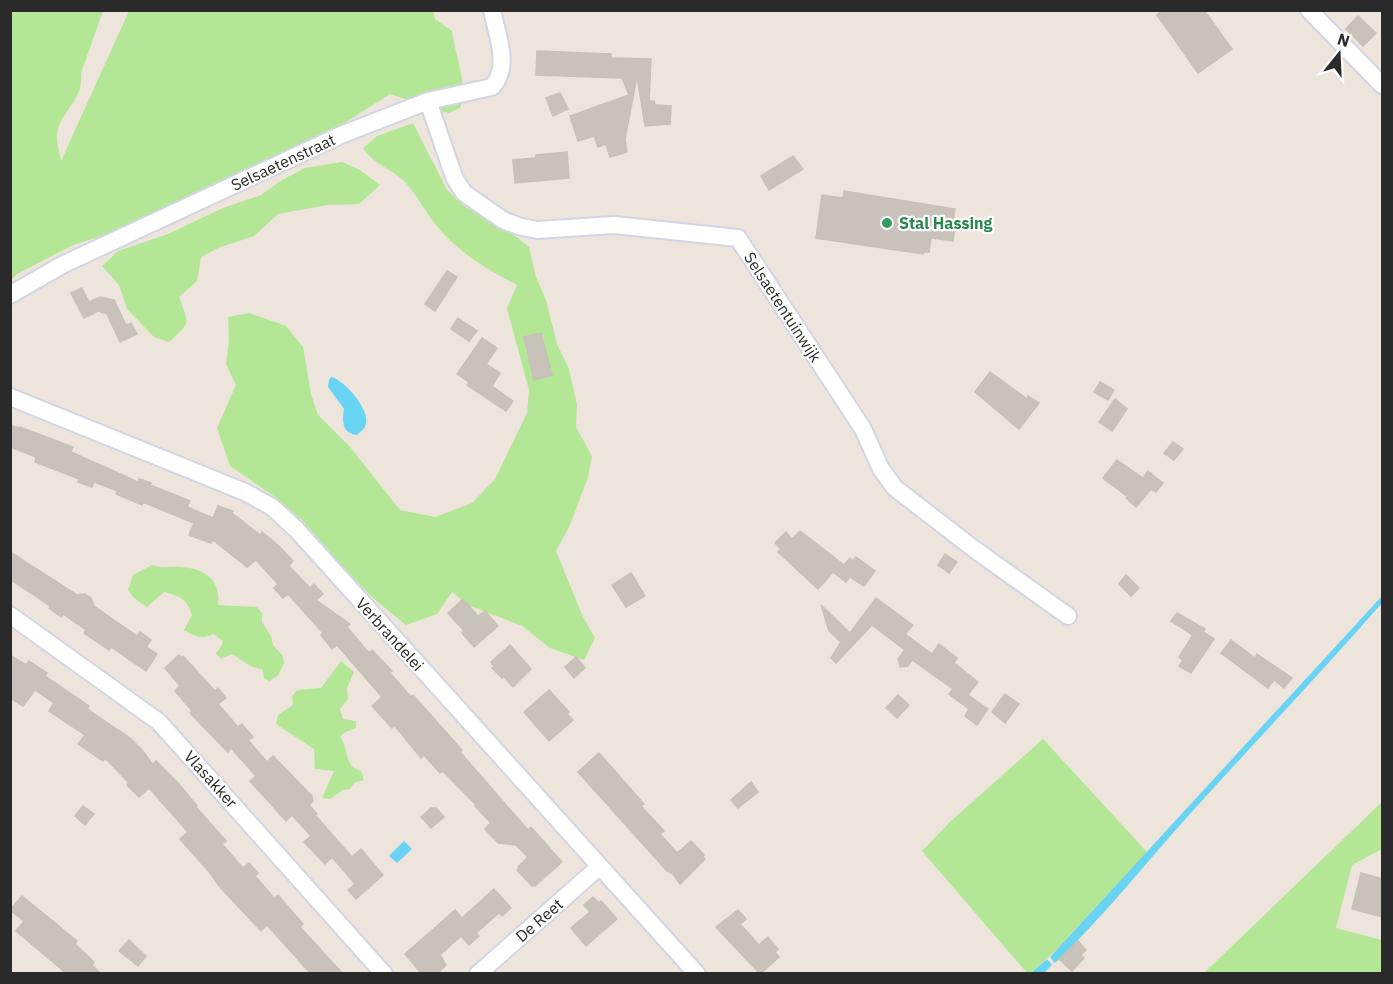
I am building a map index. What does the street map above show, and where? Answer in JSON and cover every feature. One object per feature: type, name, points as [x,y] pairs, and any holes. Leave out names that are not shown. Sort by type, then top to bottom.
[{"type":"street","name":"Selsaetenstraat","points":[[10,295],[62,265],[341,135],[428,101],[492,87],[498,80],[502,61],[492,10]]},
{"type":"street","points":[[1310,10],[1383,85]]},
{"type":"street","name":"Selsaetentuinwijk","points":[[428,101],[454,177],[464,193],[503,220],[537,230],[614,225],[738,238],[863,429],[881,469],[895,488],[974,549],[1068,616]]},
{"type":"street","name":"Verbrandelei","points":[[10,397],[246,492],[272,507],[296,529],[697,974]]},
{"type":"street","name":"Vlasakker","points":[[10,615],[159,722],[384,974]]},
{"type":"street","name":"De Reet","points":[[478,974],[599,867]]},
{"type":"green space","points":[[11,11],[103,11],[81,73],[79,92],[58,129],[57,141],[61,161],[129,11],[433,11],[435,19],[452,31],[462,79],[460,108],[449,113],[436,110],[417,98],[408,100],[390,94],[327,134],[117,231],[73,245],[17,274],[11,280]]},
{"type":"green space","points":[[413,123],[447,190],[464,206],[529,247],[557,344],[569,369],[577,405],[576,427],[592,456],[588,477],[570,525],[556,551],[583,617],[595,638],[584,660],[550,648],[522,626],[468,605],[452,592],[437,614],[406,625],[373,598],[347,572],[303,521],[275,497],[230,466],[217,428],[236,385],[226,364],[229,340],[228,317],[249,313],[286,326],[303,347],[311,394],[318,415],[350,447],[400,510],[435,517],[472,503],[495,479],[527,413],[529,390],[507,308],[517,285],[484,266],[454,244],[436,225],[406,183],[373,159],[363,148],[377,136]]},
{"type":"green space","points":[[342,162],[360,170],[380,185],[359,204],[327,205],[278,214],[254,236],[218,248],[201,257],[197,281],[179,297],[186,322],[169,342],[154,337],[127,309],[119,285],[102,266],[118,251],[168,234],[223,208],[261,195],[282,180],[305,168]]},
{"type":"green space","points":[[152,565],[190,568],[204,573],[210,577],[217,589],[218,605],[257,607],[262,613],[262,622],[271,636],[273,645],[283,656],[284,664],[278,675],[270,681],[264,679],[263,670],[250,666],[232,654],[221,659],[216,653],[223,641],[213,634],[205,637],[184,630],[192,615],[188,605],[179,597],[164,592],[147,607],[134,598],[128,590],[133,575]]},
{"type":"green space","points":[[341,661],[354,672],[347,688],[348,699],[340,709],[343,719],[356,721],[356,728],[345,732],[340,737],[351,765],[361,771],[364,780],[354,783],[350,789],[343,790],[330,799],[322,798],[334,771],[315,769],[314,749],[276,724],[278,715],[293,705],[292,697],[297,690],[321,688]]},
{"type":"green space","points":[[1043,739],[1147,852],[1056,950],[1028,974],[922,851],[951,821]]},
{"type":"green space","points":[[1382,802],[1382,849],[1352,865],[1336,928],[1382,940],[1382,973],[1204,973]]},
{"type":"water","points":[[331,377],[349,389],[364,411],[366,424],[357,435],[348,432],[344,426],[344,409],[328,387]]},
{"type":"water","points":[[1382,596],[1382,603],[1358,630],[1189,815],[1107,909],[1055,963],[1050,957]]},
{"type":"water","points":[[404,841],[412,849],[397,863],[389,856]]},
{"type":"water","points":[[1047,959],[1052,965],[1044,973],[1031,973]]},
{"type":"building","points":[[1163,10],[1204,10],[1232,49],[1198,73],[1157,15]]},
{"type":"building","points":[[1358,16],[1376,33],[1363,46],[1346,29]]},
{"type":"building","points":[[537,51],[611,54],[611,58],[651,59],[649,101],[654,101],[655,105],[671,106],[670,124],[645,126],[637,76],[625,139],[627,152],[610,157],[606,144],[598,147],[594,136],[578,141],[570,116],[629,95],[622,78],[536,75]]},
{"type":"building","points":[[560,93],[568,109],[553,116],[546,98]]},
{"type":"building","points":[[567,152],[569,178],[515,183],[513,160]]},
{"type":"building","points":[[793,156],[803,169],[769,190],[761,176]]},
{"type":"building","name":"Stal Hassing","points":[[844,191],[955,209],[953,241],[931,238],[929,252],[923,254],[816,238],[822,195],[843,198]]},
{"type":"building","points":[[447,271],[457,277],[435,311],[425,304]]},
{"type":"building","points":[[82,288],[89,302],[100,297],[114,300],[126,325],[131,323],[137,334],[120,342],[107,314],[98,311],[84,318],[71,293]]},
{"type":"building","points":[[458,318],[477,331],[469,341],[451,329]]},
{"type":"building","points":[[541,333],[552,375],[534,380],[524,337]]},
{"type":"building","points":[[482,338],[497,348],[486,364],[500,373],[492,386],[513,401],[506,411],[467,385],[469,382],[457,374]]},
{"type":"building","points":[[990,372],[1027,399],[1028,396],[1039,403],[1019,429],[975,392]]},
{"type":"building","points":[[1100,382],[1114,390],[1108,400],[1094,392]]},
{"type":"building","points":[[1115,399],[1127,409],[1112,431],[1099,422]]},
{"type":"building","points":[[10,425],[73,447],[71,452],[138,482],[139,479],[151,483],[150,485],[190,501],[187,507],[213,518],[218,506],[233,511],[232,513],[260,535],[262,532],[293,561],[289,566],[310,588],[314,584],[323,594],[316,600],[350,624],[347,627],[369,653],[372,650],[392,671],[390,673],[462,750],[460,752],[528,830],[531,827],[562,862],[535,886],[532,886],[517,870],[528,857],[516,845],[498,843],[485,829],[491,823],[476,805],[443,771],[440,773],[424,755],[421,758],[395,726],[392,728],[372,706],[382,697],[337,645],[332,649],[321,635],[323,633],[288,594],[283,598],[274,588],[278,584],[256,560],[247,567],[213,540],[211,543],[189,535],[194,523],[143,502],[142,505],[116,494],[118,491],[94,482],[92,487],[78,482],[79,479],[35,462],[36,457],[10,447]]},
{"type":"building","points":[[1173,442],[1183,449],[1174,460],[1164,453]]},
{"type":"building","points":[[1117,460],[1143,478],[1148,471],[1163,483],[1156,492],[1151,489],[1136,507],[1126,498],[1128,497],[1103,478]]},
{"type":"building","points":[[800,531],[844,565],[850,558],[853,561],[856,557],[875,571],[864,586],[850,577],[846,582],[833,572],[818,589],[778,552],[781,549],[775,543],[786,532],[792,539]]},
{"type":"building","points":[[10,552],[77,595],[85,594],[91,598],[94,606],[137,636],[140,632],[151,640],[146,647],[157,654],[146,671],[111,647],[109,650],[84,633],[86,630],[63,614],[61,617],[49,608],[50,606],[10,579]]},
{"type":"building","points":[[945,554],[957,562],[949,573],[938,565]]},
{"type":"building","points":[[631,573],[645,596],[626,607],[612,585]]},
{"type":"building","points":[[1126,575],[1139,588],[1131,596],[1119,584]]},
{"type":"building","points":[[876,598],[913,625],[905,634],[932,654],[939,644],[957,658],[954,663],[978,682],[968,695],[988,709],[977,725],[965,716],[969,709],[949,694],[953,689],[912,660],[908,666],[900,667],[898,659],[905,650],[872,625],[836,663],[831,658],[841,642],[829,631],[821,605],[850,633]]},
{"type":"building","points":[[463,599],[478,616],[485,611],[498,626],[474,647],[448,613]]},
{"type":"building","points":[[1177,613],[1205,629],[1203,632],[1214,639],[1191,673],[1179,666],[1183,660],[1179,657],[1193,635],[1171,621]]},
{"type":"building","points":[[1231,640],[1255,658],[1257,654],[1292,678],[1284,688],[1274,680],[1268,688],[1221,653]]},
{"type":"building","points":[[510,645],[531,669],[513,687],[492,668],[494,666],[491,662]]},
{"type":"building","points":[[10,655],[26,665],[29,661],[47,673],[45,676],[89,706],[87,709],[130,738],[153,765],[156,761],[178,783],[226,841],[222,844],[243,868],[249,863],[258,873],[255,876],[274,898],[278,895],[303,924],[300,927],[343,974],[311,974],[267,925],[261,931],[180,839],[188,832],[149,788],[139,797],[105,758],[103,761],[78,744],[85,735],[49,711],[54,703],[35,690],[23,706],[10,698]]},
{"type":"building","points":[[179,655],[181,658],[183,656],[215,691],[218,688],[226,698],[218,704],[238,727],[242,724],[253,737],[248,740],[267,762],[273,756],[312,796],[313,801],[309,805],[317,814],[315,815],[352,857],[361,849],[383,875],[356,899],[348,890],[355,884],[332,857],[325,864],[304,842],[311,836],[292,815],[286,821],[250,781],[256,776],[231,748],[228,752],[190,713],[192,711],[175,691],[180,686],[165,668]]},
{"type":"building","points":[[576,657],[585,668],[574,678],[565,667]]},
{"type":"building","points":[[549,690],[569,712],[567,714],[573,720],[549,741],[524,712]]},
{"type":"building","points":[[1005,694],[1019,704],[1005,723],[992,712]]},
{"type":"building","points":[[898,695],[909,705],[897,718],[886,708]]},
{"type":"building","points":[[599,753],[644,804],[641,806],[664,831],[660,834],[677,853],[691,841],[704,855],[705,859],[680,884],[578,772]]},
{"type":"building","points":[[751,782],[758,792],[738,808],[731,800]]},
{"type":"building","points":[[83,806],[94,814],[85,825],[75,816]]},
{"type":"building","points":[[431,808],[436,808],[444,817],[431,828],[421,817]]},
{"type":"building","points":[[1361,873],[1383,879],[1383,917],[1352,909]]},
{"type":"building","points":[[494,889],[511,908],[502,916],[499,913],[476,933],[479,936],[469,945],[461,936],[440,955],[446,965],[437,974],[422,974],[405,954],[455,910],[462,918]]},
{"type":"building","points":[[22,896],[77,941],[75,944],[94,962],[92,965],[101,974],[67,974],[16,931],[24,921],[10,910]]},
{"type":"building","points":[[593,897],[599,903],[601,901],[617,919],[586,946],[571,928],[590,912],[584,905]]},
{"type":"building","points":[[738,910],[746,919],[740,924],[759,945],[768,937],[778,949],[775,952],[779,957],[760,974],[716,927]]},
{"type":"building","points":[[129,940],[146,956],[138,966],[119,951]]},
{"type":"building","points":[[1078,941],[1086,950],[1081,955],[1084,958],[1072,971],[1059,959]]},
{"type":"place","name":"Stal Hassing","points":[[887,223]]}]
